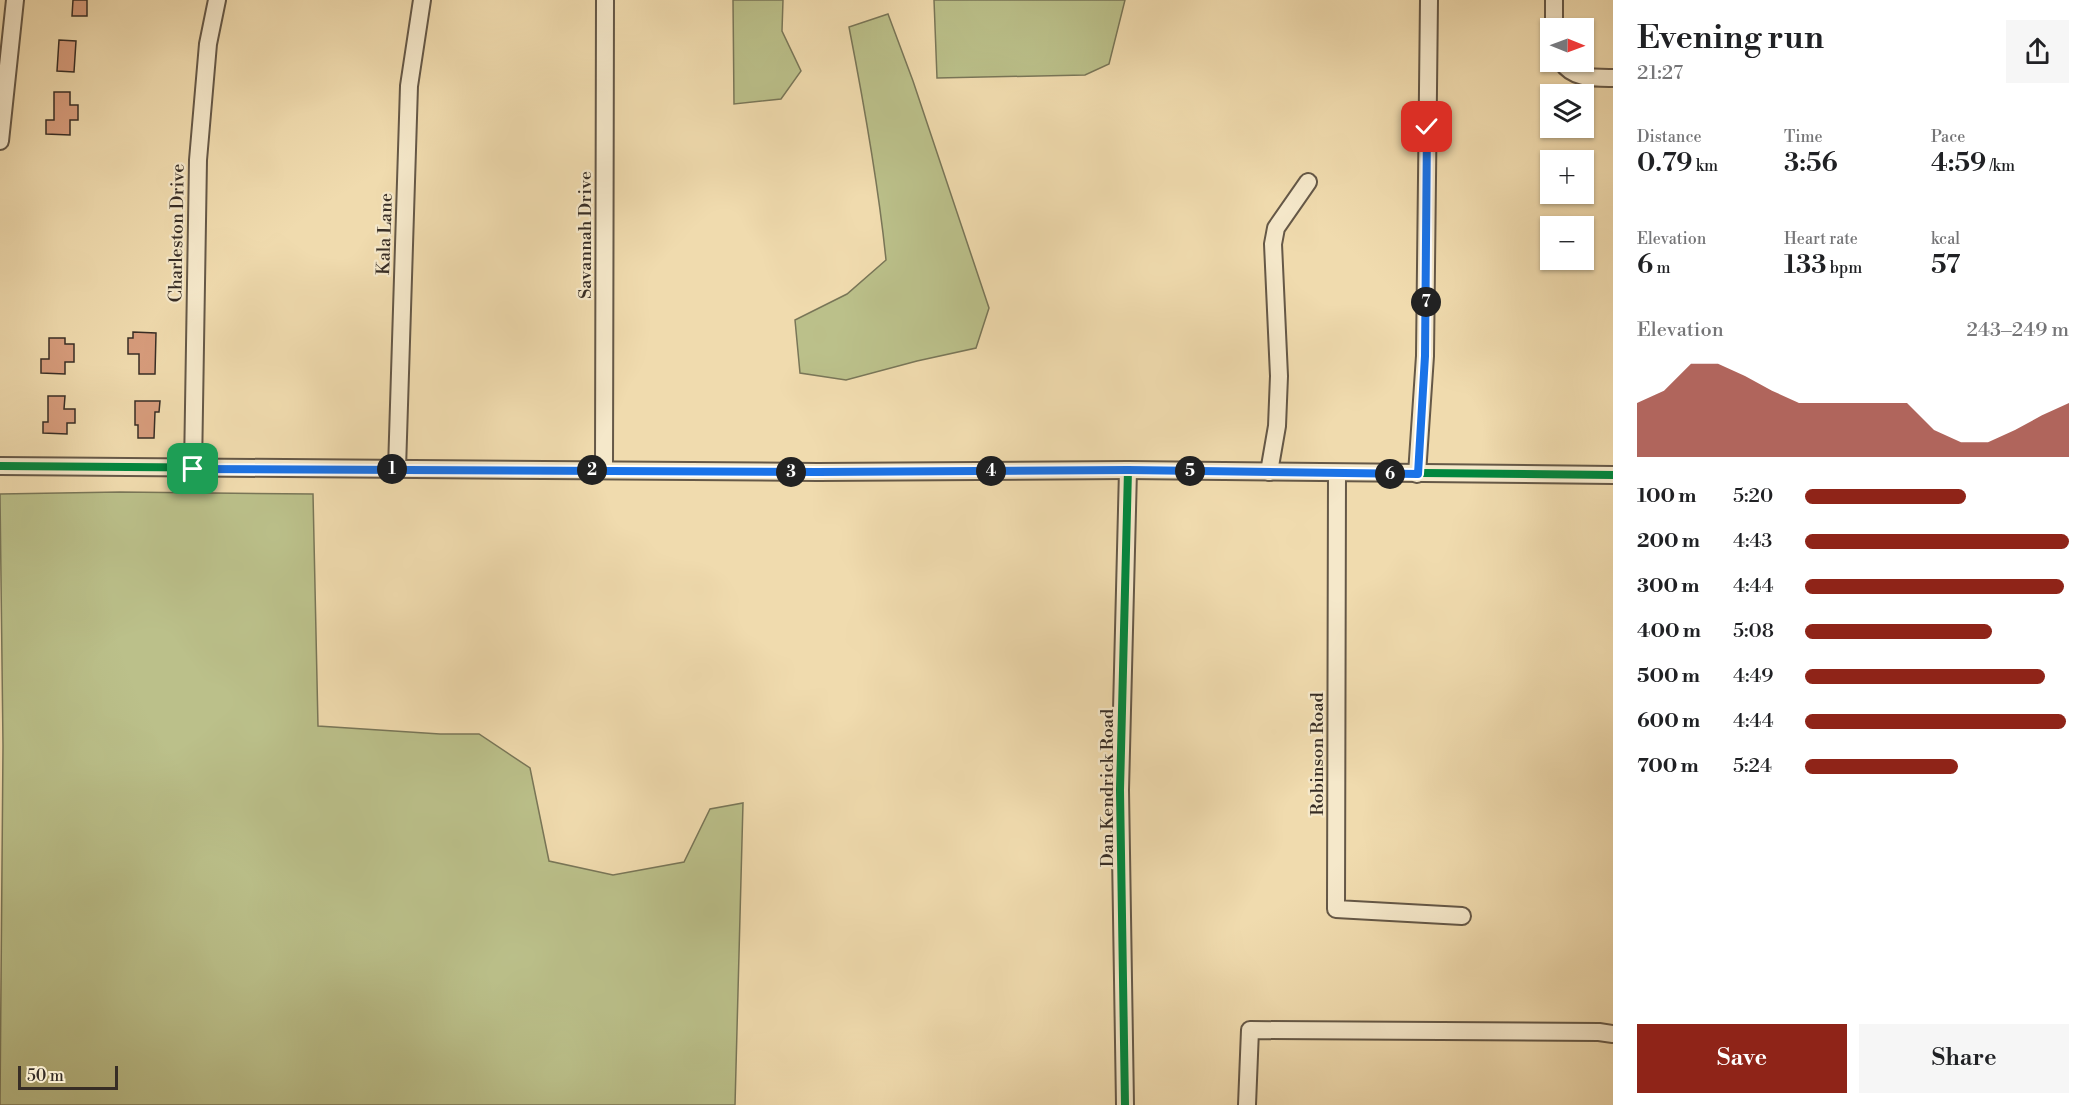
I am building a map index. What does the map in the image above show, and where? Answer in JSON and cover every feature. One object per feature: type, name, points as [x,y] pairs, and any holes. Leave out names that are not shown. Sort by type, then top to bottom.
[{"type":"street","points":[[0,141],[15,0]]},
{"type":"street","name":"Charleston Drive","points":[[193,469],[198,160],[208,44],[217,0]]},
{"type":"street","name":"Kala Lane","points":[[397,469],[409,86],[422,0]]},
{"type":"street","name":"Savannah Drive","points":[[604,470],[605,0]]},
{"type":"street","points":[[1418,474],[1425,356],[1429,0]]},
{"type":"street","points":[[1554,0],[1554,18]]},
{"type":"street","points":[[1574,72],[1583,78],[1613,78]]},
{"type":"street","points":[[1269,472],[1276,426],[1279,376],[1273,244],[1276,228],[1308,182]]},
{"type":"street","points":[[0,466],[818,472],[1128,470],[1337,474],[1613,475]]},
{"type":"street","name":"Dan Kendrick Road","points":[[1125,1105],[1120,790],[1128,470]]},
{"type":"street","name":"Robinson Road","points":[[1337,474],[1336,909],[1462,916]]},
{"type":"street","points":[[1247,1105],[1250,1030],[1599,1032],[1613,1034]]},
{"type":"green space","points":[[733,0],[783,0],[782,31],[801,71],[781,99],[734,104]]},
{"type":"green space","points":[[934,0],[1125,0],[1109,64],[1085,75],[937,78]]},
{"type":"green space","points":[[888,14],[913,81],[989,308],[976,348],[846,380],[800,373],[795,320],[847,294],[886,260],[870,143],[849,27]]},
{"type":"green space","points":[[120,492],[313,494],[318,726],[440,734],[479,734],[530,768],[549,861],[613,875],[684,862],[710,809],[743,803],[735,1105],[0,1105],[3,746],[0,494]]},
{"type":"building","points":[[73,0],[87,0],[87,16],[72,16]]},
{"type":"building","points":[[59,40],[76,41],[74,72],[57,71]]},
{"type":"building","points":[[54,92],[70,92],[70,105],[78,105],[78,120],[70,120],[70,135],[46,134],[46,120],[54,120]]},
{"type":"building","points":[[133,332],[156,333],[155,374],[139,374],[139,354],[128,354],[128,338],[133,338]]},
{"type":"building","points":[[49,338],[65,338],[65,344],[74,344],[74,362],[65,362],[65,374],[41,373],[41,359],[49,359]]},
{"type":"building","points":[[48,396],[65,396],[64,409],[75,409],[75,423],[67,423],[67,434],[43,433],[43,422],[48,422]]},
{"type":"building","points":[[135,401],[160,401],[159,412],[155,412],[154,438],[138,438],[138,425],[135,425]]},
{"type":"cycle path","points":[[0,466],[818,472],[1128,470],[1613,475]]},
{"type":"cycle path","points":[[1125,1105],[1120,790],[1128,470]]},
{"type":"route","points":[[193,469],[818,472],[1128,470],[1418,474],[1425,356],[1427,127]]}]
